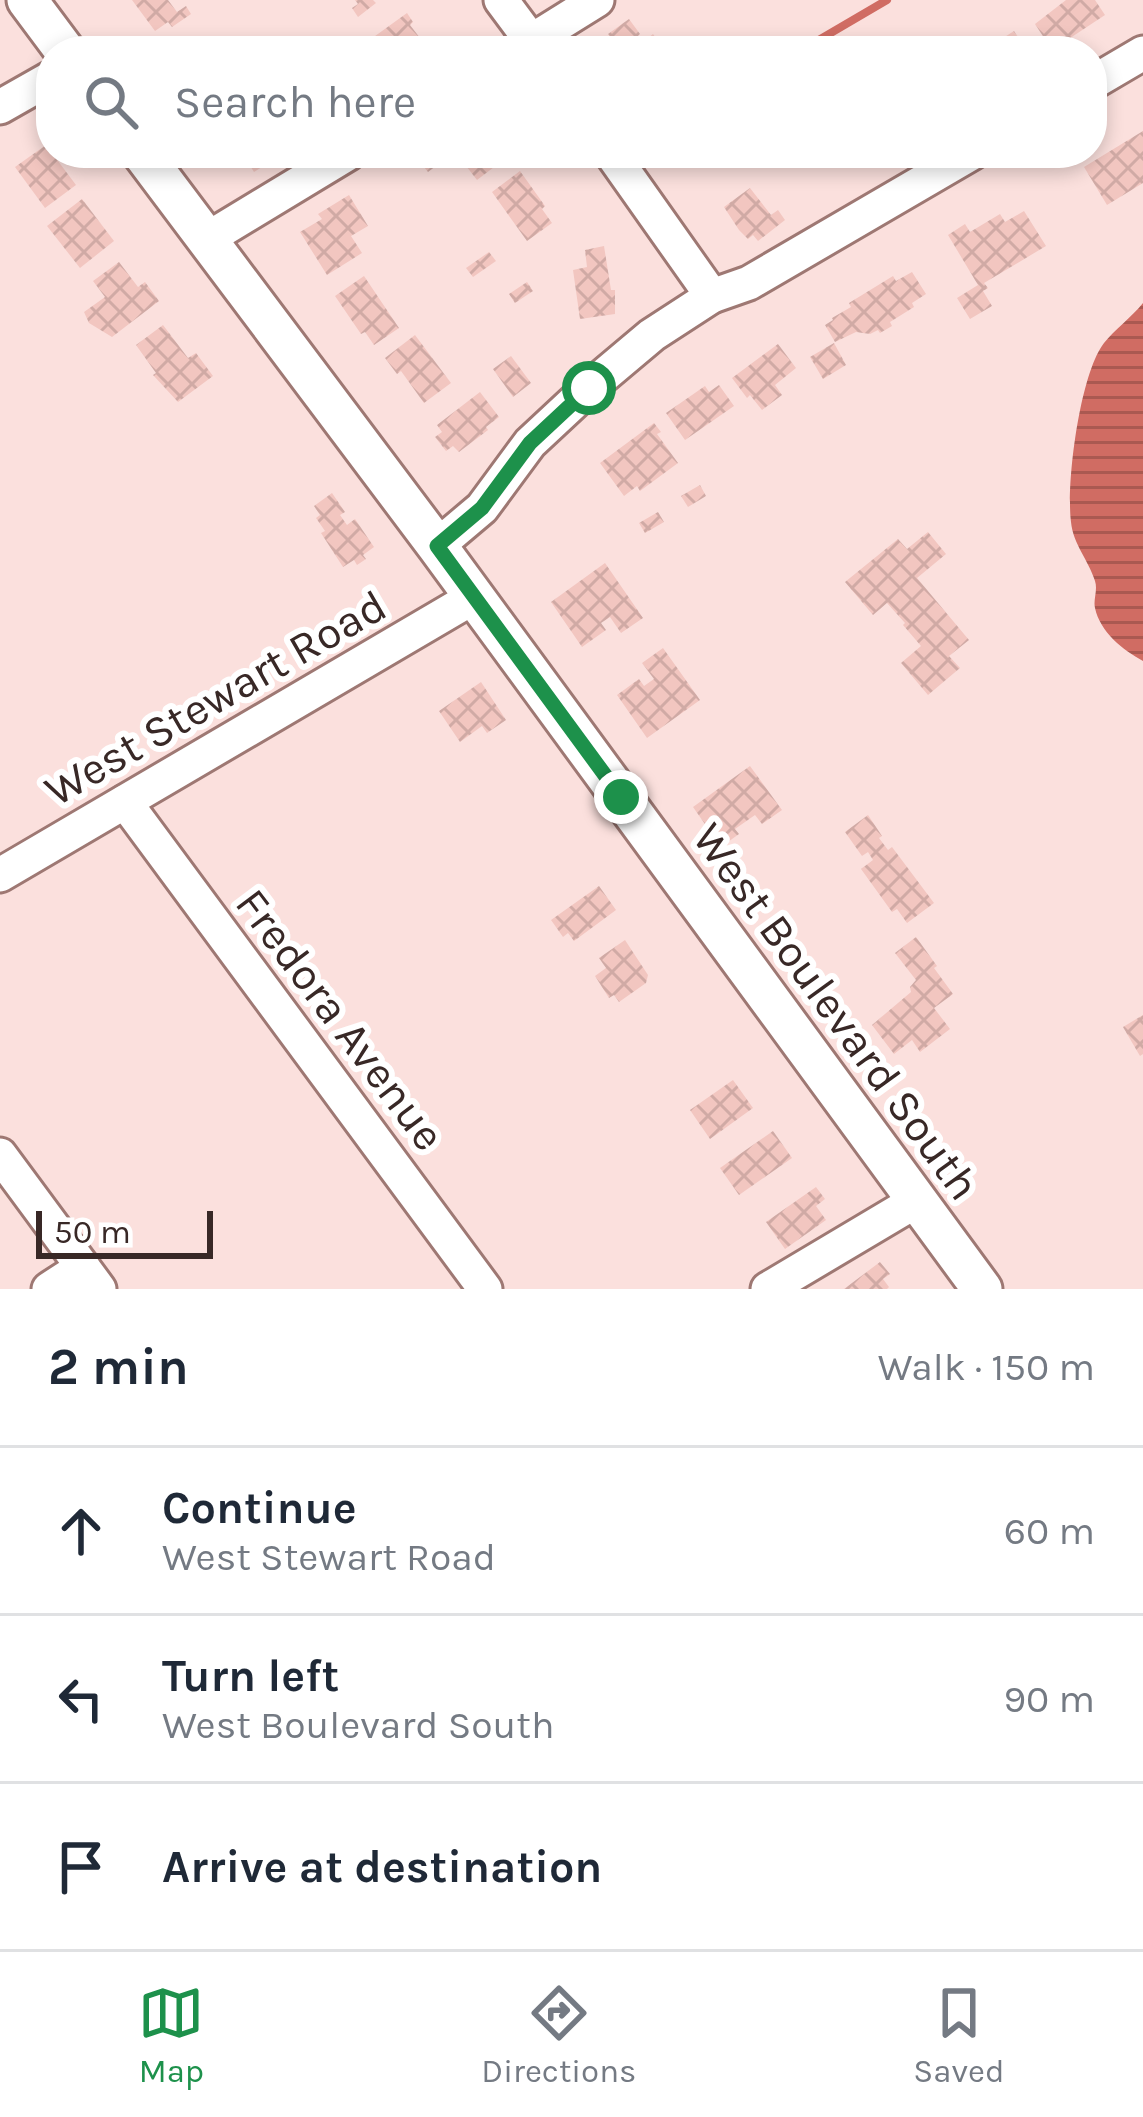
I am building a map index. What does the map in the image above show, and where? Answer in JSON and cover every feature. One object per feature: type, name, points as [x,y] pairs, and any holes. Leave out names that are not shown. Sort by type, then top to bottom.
[{"type":"main road","points":[[27,0],[54,36]]},
{"type":"main road","name":"West Boulevard South","points":[[153,168],[475,596],[982,1289]]},
{"type":"street","points":[[501,0],[521,36]]},
{"type":"street","points":[[545,36],[596,0]]},
{"type":"street","points":[[1107,74],[1143,53]]},
{"type":"street","points":[[0,107],[36,87]]},
{"type":"street","points":[[207,239],[324,168]]},
{"type":"street","points":[[622,168],[712,296]]},
{"type":"street","points":[[437,546],[482,508],[530,443],[652,335],[712,296],[749,284],[946,168]]},
{"type":"street","name":"West Stewart Road","points":[[0,875],[475,596]]},
{"type":"street","name":"Fredora Avenue","points":[[124,802],[485,1289]]},
{"type":"street","points":[[0,1155],[91,1278],[49,1289]]},
{"type":"street","points":[[768,1289],[916,1202]]},
{"type":"shaded area","points":[[1143,303],[1143,661],[1113,639],[1098,617],[1095,581],[1075,538],[1070,504],[1077,430],[1095,358]]},
{"type":"building","points":[[132,0],[168,0],[177,12],[186,6],[191,14],[172,27],[168,22],[155,31]]},
{"type":"building","points":[[355,0],[376,3],[358,17],[352,8],[358,4]]},
{"type":"building","points":[[1066,0],[1095,0],[1105,15],[1073,36],[1043,36],[1035,24]]},
{"type":"building","points":[[407,13],[418,36],[375,36]]},
{"type":"building","points":[[629,19],[640,34],[609,36]]},
{"type":"building","points":[[1143,131],[1143,183],[1107,205],[1085,168],[1107,168],[1107,153]]},
{"type":"building","points":[[36,152],[36,168],[63,168],[76,185],[45,208],[15,167]]},
{"type":"building","points":[[468,168],[493,168],[477,180]]},
{"type":"building","points":[[520,171],[552,223],[527,241],[492,192]]},
{"type":"building","points":[[750,188],[771,215],[778,210],[785,220],[758,241],[739,230],[724,207]]},
{"type":"building","points":[[349,195],[368,226],[351,236],[362,253],[327,275],[300,232]]},
{"type":"building","points":[[82,199],[114,241],[80,268],[47,226]]},
{"type":"building","points":[[1024,211],[1046,246],[984,283],[992,306],[970,319],[957,298],[978,285],[948,235],[965,224],[970,232],[1000,214],[1005,222]]},
{"type":"building","points":[[604,246],[611,290],[615,290],[615,314],[580,319],[573,270],[587,267],[585,250]]},
{"type":"building","points":[[489,252],[496,261],[473,277],[466,268]]},
{"type":"building","points":[[119,262],[138,287],[145,282],[159,301],[112,337],[89,323],[84,312],[105,297],[93,281]]},
{"type":"building","points":[[912,272],[926,294],[912,303],[914,307],[880,333],[856,332],[835,342],[825,325],[832,318],[893,276],[896,281]]},
{"type":"building","points":[[364,276],[399,328],[374,345],[335,296]]},
{"type":"building","points":[[527,282],[533,291],[515,303],[509,294]]},
{"type":"building","points":[[163,325],[188,358],[196,353],[213,376],[178,402],[153,375],[136,345]]},
{"type":"building","points":[[415,335],[451,383],[424,403],[385,358]]},
{"type":"building","points":[[834,343],[846,365],[823,379],[810,357]]},
{"type":"building","points":[[778,344],[796,368],[775,385],[782,395],[762,410],[732,378]]},
{"type":"building","points":[[511,356],[531,383],[513,397],[493,369]]},
{"type":"building","points":[[719,385],[734,406],[685,440],[666,413],[705,386],[709,392]]},
{"type":"building","points":[[480,392],[499,417],[459,452],[453,446],[446,451],[435,437],[442,432],[437,425]]},
{"type":"building","points":[[654,423],[678,463],[640,491],[637,486],[624,496],[600,463]]},
{"type":"building","points":[[700,485],[706,496],[688,507],[681,496]]},
{"type":"building","points":[[332,493],[345,512],[340,515],[347,525],[355,519],[374,547],[357,565],[354,560],[343,567],[321,533],[325,531],[314,506]]},
{"type":"building","points":[[658,512],[664,522],[645,533],[639,523]]},
{"type":"building","points":[[928,532],[946,554],[917,578],[969,640],[949,656],[960,668],[928,695],[901,663],[921,646],[905,623],[887,603],[873,615],[845,582],[898,539],[907,549]]},
{"type":"building","points":[[605,563],[643,618],[621,633],[610,617],[601,623],[606,630],[582,647],[551,602]]},
{"type":"building","points":[[663,648],[700,700],[647,738],[617,695],[639,679],[644,686],[654,679],[642,663]]},
{"type":"building","points":[[481,682],[506,720],[487,733],[482,726],[460,742],[439,711]]},
{"type":"building","points":[[750,766],[782,810],[762,824],[755,815],[721,847],[693,807]]},
{"type":"building","points":[[868,815],[888,850],[892,847],[934,903],[907,923],[897,909],[892,912],[861,869],[873,860],[868,852],[862,856],[845,832]]},
{"type":"building","points":[[599,886],[616,910],[574,941],[568,933],[563,937],[551,920]]},
{"type":"building","points":[[916,937],[953,994],[934,1008],[950,1029],[920,1052],[912,1040],[894,1054],[872,1025],[911,992],[916,980],[895,953]]},
{"type":"building","points":[[625,940],[648,975],[646,983],[619,1002],[614,995],[609,998],[595,976],[606,968],[599,958]]},
{"type":"building","points":[[1143,1015],[1143,1054],[1140,1056],[1123,1027]]},
{"type":"building","points":[[733,1080],[753,1108],[710,1139],[690,1110]]},
{"type":"building","points":[[773,1131],[792,1158],[739,1195],[720,1168]]},
{"type":"building","points":[[816,1187],[825,1199],[816,1206],[826,1220],[785,1249],[766,1222]]},
{"type":"building","points":[[880,1262],[890,1274],[883,1279],[887,1289],[844,1289]]},
{"type":"waterway","points":[[826,36],[887,0]]},
{"type":"route","points":[[589,388],[530,443],[482,508],[437,546],[621,797]]}]
